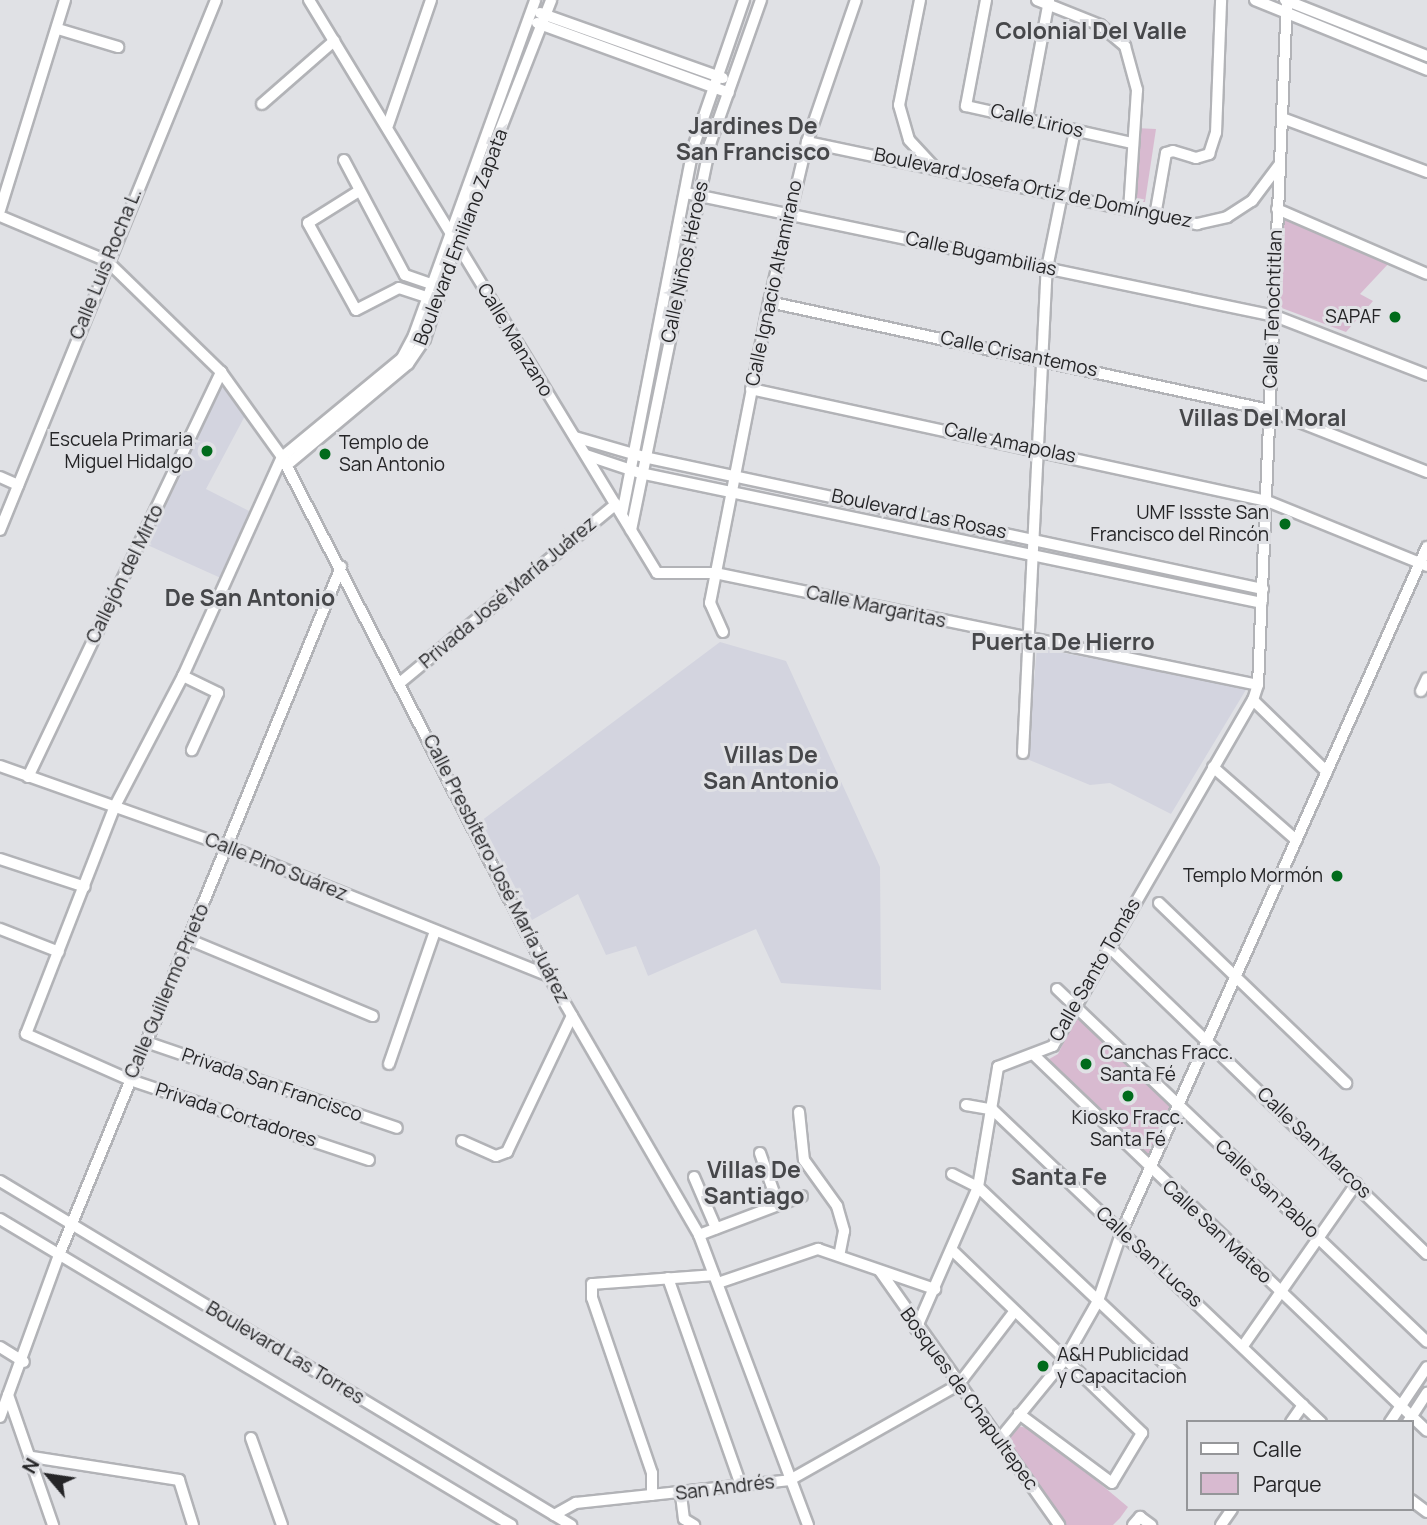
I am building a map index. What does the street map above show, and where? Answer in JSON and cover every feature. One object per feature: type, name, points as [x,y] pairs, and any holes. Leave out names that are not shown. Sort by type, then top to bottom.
[{"type":"street","points":[[0,210],[65,0]]},
{"type":"street","name":"Calle Luis Rocha L.","points":[[0,530],[107,261],[216,0]]},
{"type":"street","name":"Calle Manzano","points":[[309,0],[388,125],[449,232],[657,573]]},
{"type":"street","points":[[388,125],[431,0]]},
{"type":"street","name":"Boulevard Emiliano Zapata","points":[[285,461],[408,364],[425,339],[456,243],[551,0]]},
{"type":"street","name":"Calle Niños Héroes","points":[[631,530],[640,473],[698,195],[730,87],[761,0]]},
{"type":"street","name":"Calle Ignacio Altamirano","points":[[723,632],[710,603],[769,302],[807,142],[856,0]]},
{"type":"street","points":[[920,0],[899,105],[909,140],[933,166]]},
{"type":"street","name":"Calle Lirios","points":[[986,0],[966,106],[1131,143]]},
{"type":"street","points":[[1154,216],[1166,153],[1173,151],[1196,158],[1209,154],[1216,133],[1221,0]]},
{"type":"street","points":[[1255,0],[1287,3],[1427,56]]},
{"type":"street","name":"Calle Niños Héroes","points":[[619,509],[694,148],[717,82],[740,1]]},
{"type":"street","points":[[1027,118],[1045,1],[1100,25],[1125,46],[1137,90],[1131,143],[1129,210]]},
{"type":"street","points":[[1287,3],[1427,70]]},
{"type":"street","name":"Calle Tenochtitlan","points":[[1253,701],[1258,685],[1264,589],[1287,3]]},
{"type":"street","points":[[531,10],[544,20],[730,87]]},
{"type":"street","name":"Boulevard Emiliano Zapata","points":[[285,461],[402,358],[531,10]]},
{"type":"street","points":[[58,29],[118,47]]},
{"type":"street","points":[[262,104],[334,41]]},
{"type":"street","points":[[1282,118],[1427,172]]},
{"type":"street","points":[[1023,753],[1032,641],[1041,358],[1047,268],[1065,195],[1075,130]]},
{"type":"street","name":"Boulevard Josefa Ortiz de Domínguez","points":[[807,142],[933,166],[1197,224],[1227,217],[1252,201],[1279,165]]},
{"type":"street","points":[[344,160],[405,275],[431,284]]},
{"type":"street","points":[[359,191],[308,223],[356,310],[399,288],[405,275]]},
{"type":"street","name":"Calle Bugambilias","points":[[686,192],[1275,316],[1427,375]]},
{"type":"street","points":[[1277,209],[1427,274]]},
{"type":"street","points":[[0,216],[107,261]]},
{"type":"street","name":"Calle Presbítero José María Juárez","points":[[107,261],[221,372],[285,461],[550,976],[699,1235],[808,1525]]},
{"type":"street","points":[[399,288],[426,297]]},
{"type":"street","name":"Calle Crisantemos","points":[[769,302],[1041,358],[1269,410],[1427,472]]},
{"type":"street","name":"Callejón del Mirto","points":[[28,777],[221,372]]},
{"type":"street","name":"Calle Amapolas","points":[[751,388],[1267,501],[1423,564]]},
{"type":"street","name":"Boulevard Las Rosas","points":[[575,437],[644,457],[1035,538],[1264,589]]},
{"type":"street","name":"Boulevard Las Rosas","points":[[586,456],[640,473],[1262,603]]},
{"type":"street","points":[[0,929],[59,952],[116,806],[183,676],[285,461]]},
{"type":"street","points":[[0,477],[18,485]]},
{"type":"street","name":"Privada José María Juárez","points":[[401,682],[619,509]]},
{"type":"street","points":[[998,1441],[1065,1359],[1098,1301],[1122,1231],[1234,975],[1423,564],[1427,547]]},
{"type":"street","name":"Calle Guillermo Prieto","points":[[0,1417],[24,1362],[59,1255],[341,567]]},
{"type":"street","name":"Calle Margaritas","points":[[657,573],[715,573],[1032,641],[1258,685]]},
{"type":"street","points":[[183,676],[218,693],[192,750]]},
{"type":"street","points":[[1422,691],[1427,678]]},
{"type":"street","points":[[1253,701],[1327,772]]},
{"type":"street","name":"Calle Santo Tomás","points":[[916,1329],[978,1187],[993,1111],[998,1068],[1035,1056],[1053,1046],[1253,701]]},
{"type":"street","name":"Calle Pino Suárez","points":[[0,766],[226,846],[550,976]]},
{"type":"street","points":[[1213,767],[1296,841]]},
{"type":"street","points":[[0,859],[85,887]]},
{"type":"street","points":[[1159,903],[1346,1083]]},
{"type":"street","points":[[389,1064],[435,930]]},
{"type":"street","points":[[190,940],[373,1016]]},
{"type":"street","name":"Calle San Marcos","points":[[1109,947],[1427,1254]]},
{"type":"street","name":"Privada Cortadores","points":[[59,952],[26,1034],[130,1080],[369,1160]]},
{"type":"street","name":"Calle San Pablo","points":[[1057,989],[1078,1006],[1178,1107],[1427,1342]]},
{"type":"street","points":[[462,1141],[496,1156],[507,1152],[572,1016]]},
{"type":"street","name":"Privada San Francisco","points":[[146,1042],[397,1128]]},
{"type":"street","name":"Calle San Mateo","points":[[1035,1056],[1401,1407],[1409,1420]]},
{"type":"street","points":[[966,1105],[993,1111]]},
{"type":"street","name":"Calle San Lucas","points":[[993,1111],[1319,1420]]},
{"type":"street","points":[[799,1112],[804,1160],[838,1206],[844,1231],[839,1256]]},
{"type":"street","points":[[760,1153],[778,1204]]},
{"type":"street","points":[[953,1174],[978,1187],[1179,1377]]},
{"type":"street","points":[[694,1177],[716,1228]]},
{"type":"street","name":"Boulevard Las Torres","points":[[0,1181],[571,1525]]},
{"type":"street","points":[[1243,1346],[1356,1184]]},
{"type":"street","points":[[699,1235],[802,1196]]},
{"type":"street","name":"Boulevard Las Torres","points":[[0,1219],[511,1525]]},
{"type":"street","points":[[652,1494],[652,1473],[592,1298],[592,1284],[668,1278],[716,1279],[818,1249],[935,1289]]},
{"type":"street","points":[[952,1250],[1142,1433],[1112,1483],[1019,1414]]},
{"type":"street","name":"Bosques de Chapultepec","points":[[880,1271],[916,1329],[1059,1525]]},
{"type":"street","points":[[668,1278],[741,1485]]},
{"type":"street","points":[[958,1385],[1014,1312]]},
{"type":"street","points":[[0,1347],[24,1362]]},
{"type":"street","points":[[1391,1420],[1427,1367]]},
{"type":"street","name":"San Andrés","points":[[554,1515],[576,1503],[652,1494],[681,1495],[790,1480],[958,1385]]},
{"type":"street","points":[[1409,1420],[1427,1393]]},
{"type":"street","points":[[8,1395],[32,1457],[53,1525]]},
{"type":"street","points":[[1292,1420],[1303,1405]]},
{"type":"street","points":[[251,1438],[282,1525]]},
{"type":"street","points":[[32,1457],[179,1480],[193,1525]]},
{"type":"street","points":[[681,1495],[684,1519],[694,1525]]},
{"type":"street","points":[[1136,1521],[1151,1525]]},
{"type":"shaded area","name":"Escuela Primaria Miguel Hidalgo","points":[[222,383],[247,412],[206,489],[253,513],[223,579],[143,543]]},
{"type":"shaded area","points":[[720,642],[786,661],[880,867],[881,990],[781,983],[756,929],[648,976],[636,946],[606,955],[578,894],[532,920],[481,821]]},
{"type":"shaded area","points":[[1037,648],[1247,688],[1171,814],[1110,783],[1090,785],[1027,759]]},
{"type":"green space","points":[[1135,128],[1156,129],[1145,202],[1131,202]]},
{"type":"green space","points":[[1279,214],[1390,262],[1360,294],[1373,301],[1346,332],[1279,307]]},
{"type":"green space","points":[[1078,1013],[1172,1107],[1147,1159],[1044,1062],[1058,1054]]},
{"type":"green space","points":[[1018,1426],[1036,1430],[1128,1507],[1120,1518],[1113,1525],[1066,1525],[1007,1440]]},
{"type":"place","name":"SAPAF","points":[[1395,317]]},
{"type":"place","name":"Escuela Primaria Miguel Hidalgo","points":[[207,451]]},
{"type":"place","name":"Templo de San Antonio","points":[[325,454]]},
{"type":"place","name":"UMF Issste San Francisco del Rincón","points":[[1285,524]]},
{"type":"place","name":"Templo Mormón","points":[[1337,876]]},
{"type":"place","name":"Canchas Fracc. Santa Fé","points":[[1086,1064]]},
{"type":"place","name":"Kiosko Fracc. Santa Fé","points":[[1128,1096]]},
{"type":"place","name":"A&H Publicidad y Capacitacion","points":[[1043,1366]]},
{"type":"district","name":"Colonial Del Valle","points":[[1091,30]]},
{"type":"district","name":"Jardines De San Francisco","points":[[753,138]]},
{"type":"district","name":"Villas Del Moral","points":[[1263,417]]},
{"type":"district","name":"De San Antonio","points":[[250,597]]},
{"type":"district","name":"Puerta De Hierro","points":[[1063,641]]},
{"type":"district","name":"Villas De San Antonio","points":[[771,767]]},
{"type":"district","name":"Santa Fe","points":[[1059,1176]]},
{"type":"district","name":"Villas De Santiago","points":[[754,1182]]}]
